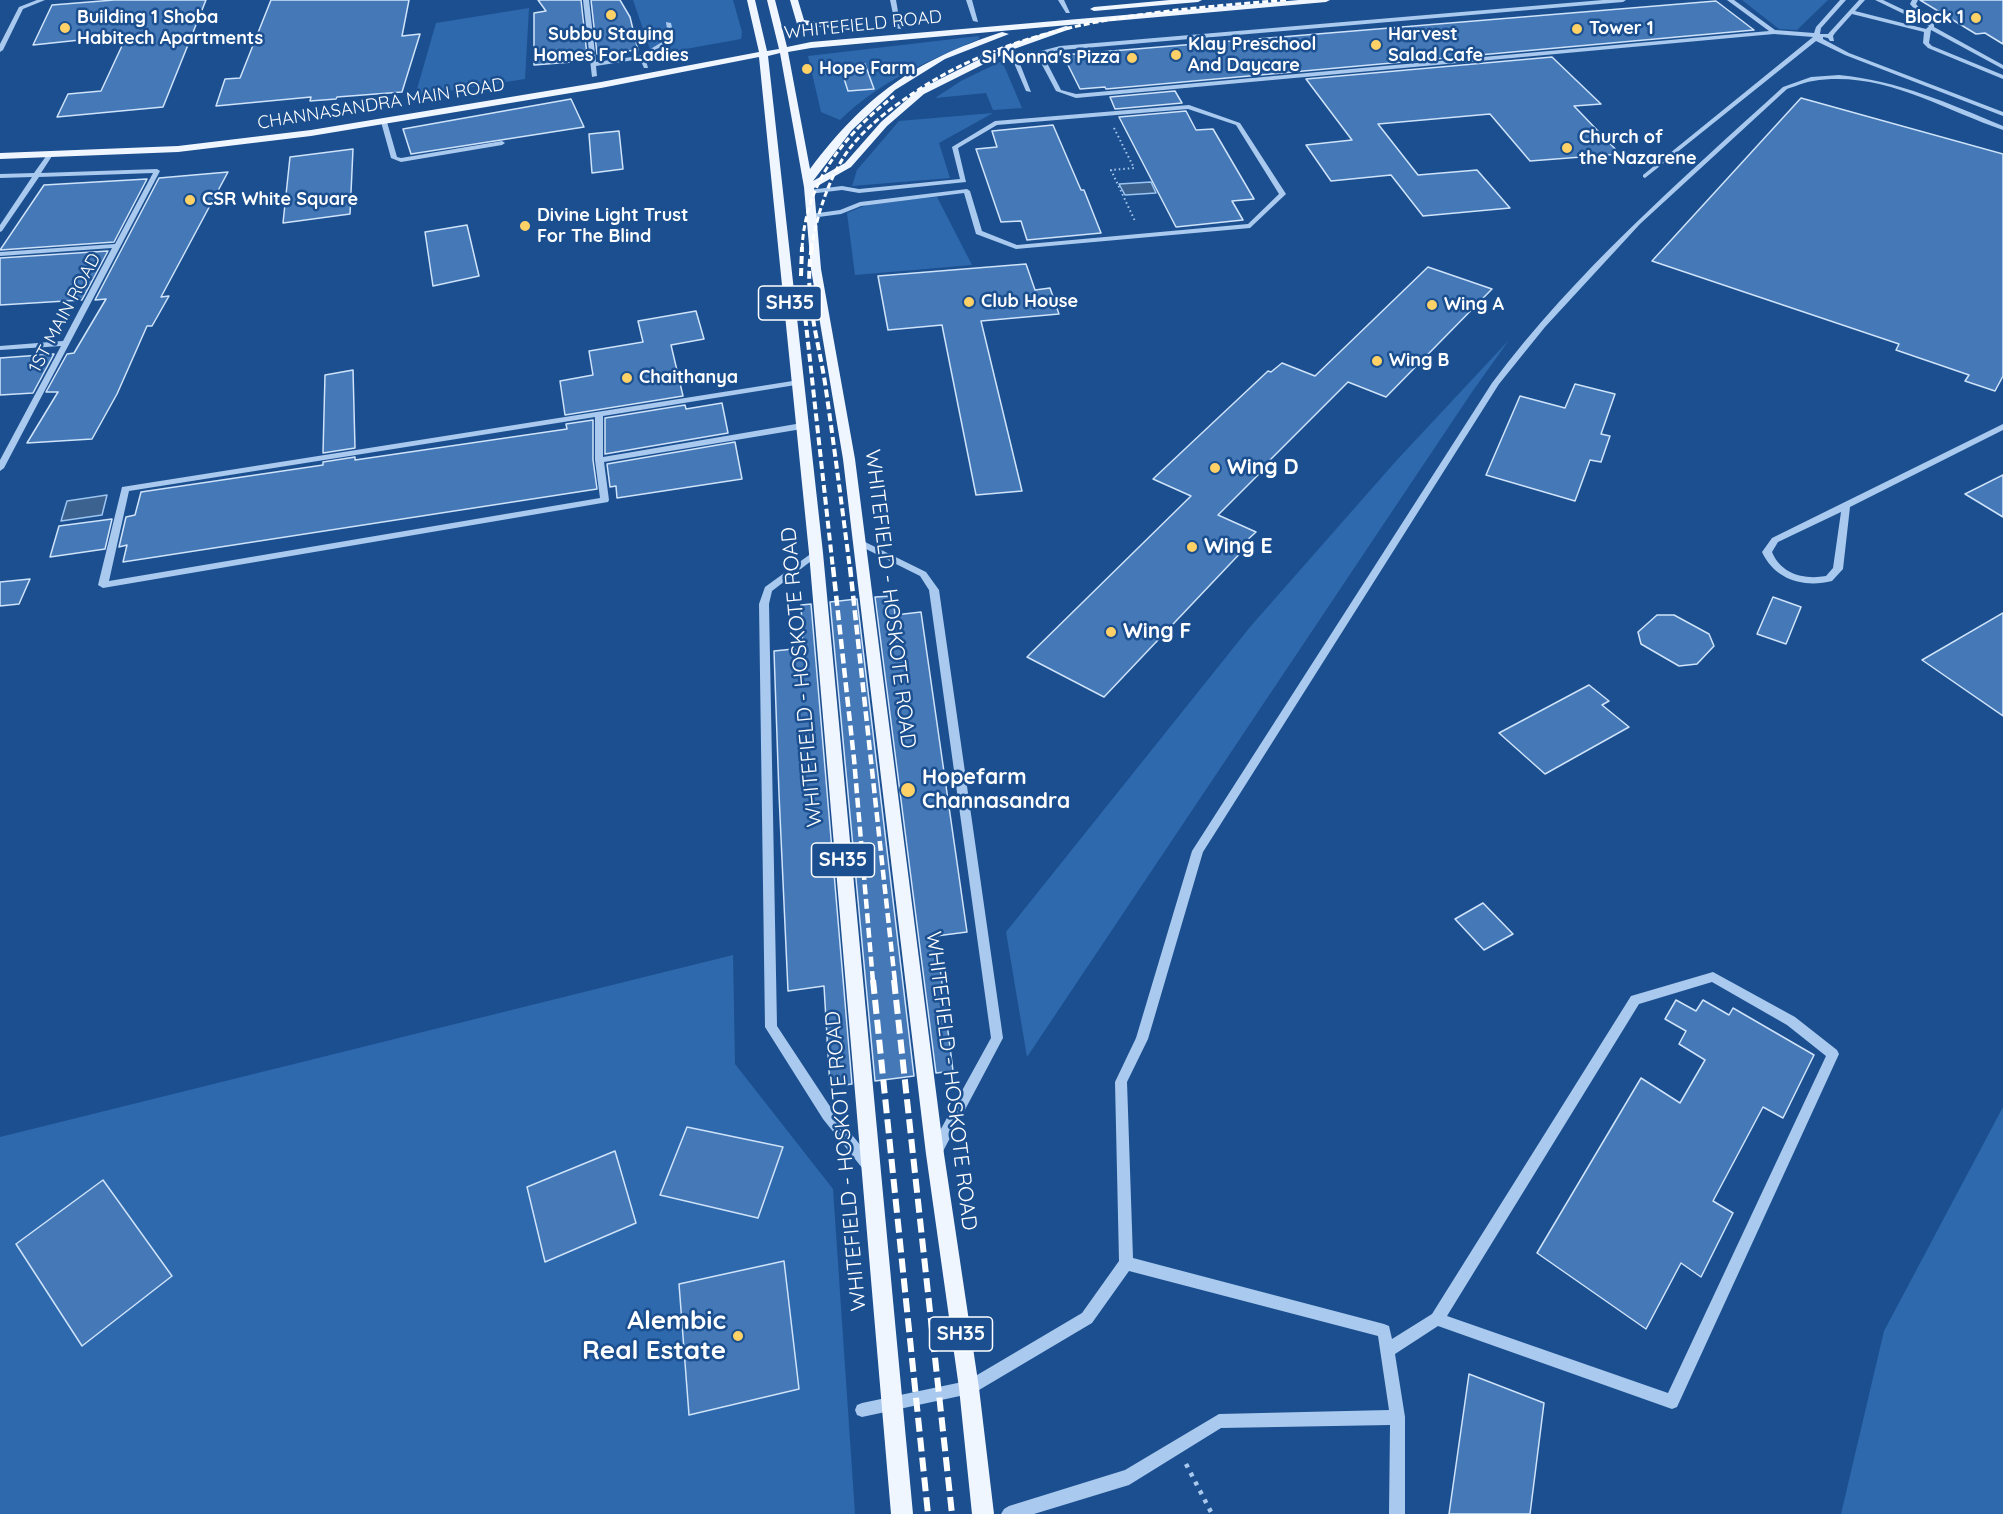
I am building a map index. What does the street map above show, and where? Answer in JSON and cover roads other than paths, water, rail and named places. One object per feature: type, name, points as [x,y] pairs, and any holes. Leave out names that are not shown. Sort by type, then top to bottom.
[{"type":"main road","name":"SH35","points":[[751,0],[762,48]]},
{"type":"main road","name":"SH35","points":[[771,0],[783,45]]},
{"type":"main road","points":[[794,0],[800,22],[867,30]]},
{"type":"main road","points":[[1057,13],[1147,2],[1198,0]]},
{"type":"main road","name":"WHITEFIELD ROAD","points":[[783,45],[1326,0]]},
{"type":"main road","points":[[808,186],[848,165],[885,124],[921,92],[1011,47],[1066,29],[1125,17]]},
{"type":"main road","name":"WHITEFIELD ROAD","points":[[762,48],[867,30],[999,18]]},
{"type":"main road","points":[[808,186],[846,129],[903,79],[951,54],[990,38],[1043,24]]},
{"type":"main road","name":"WHITEFIELD - HOSKOTE ROAD","points":[[783,45],[808,186],[816,269],[845,429],[935,1154],[969,1388],[983,1514]]},
{"type":"main road","name":"CHANNASANDRA MAIN ROAD","points":[[0,148],[187,139],[354,117],[762,48]]},
{"type":"main road","name":"CHANNASANDRA MAIN ROAD","points":[[0,156],[178,149],[384,122],[601,85],[762,48]]},
{"type":"main road","name":"WHITEFIELD - HOSKOTE ROAD","points":[[762,48],[816,553],[902,1514]]},
{"type":"main road","points":[[178,149],[187,139]]},
{"type":"street","points":[[0,50],[21,8],[42,0]]},
{"type":"street","points":[[586,0],[594,76]]},
{"type":"street","points":[[893,0],[899,28]]},
{"type":"street","points":[[969,0],[976,21]]},
{"type":"street","points":[[1061,0],[1068,12]]},
{"type":"street","points":[[1029,91],[1017,63],[1035,54],[1060,48],[1623,0]]},
{"type":"street","points":[[1730,0],[1774,33]]},
{"type":"street","points":[[1645,176],[1815,35],[1843,0]]},
{"type":"street","points":[[1830,37],[1862,0]]},
{"type":"street","points":[[1878,0],[2003,67]]},
{"type":"street","points":[[1915,0],[1913,4],[1930,28]]},
{"type":"street","points":[[1851,12],[1930,28]]},
{"type":"street","points":[[594,64],[642,57],[645,52],[669,40],[671,36],[668,23]]},
{"type":"street","points":[[1930,28],[1926,43],[1930,47],[2003,77]]},
{"type":"street","points":[[1060,48],[1048,54],[1042,61],[1059,91],[1076,96],[1774,33],[1815,35],[1830,37],[1843,46],[2003,107]]},
{"type":"street","points":[[1815,35],[1847,54],[2003,114]]},
{"type":"street","points":[[642,57],[646,67]]},
{"type":"street","points":[[862,1410],[969,1388],[1088,1318],[1126,1263],[1121,1082],[1142,1039],[1198,850],[1496,383],[1542,325],[1638,223],[1785,88],[1810,79],[1825,77],[1872,81],[1911,91],[2003,128]]},
{"type":"street","points":[[1189,107],[1238,124],[1283,194],[1250,226],[1016,248],[980,232],[964,181],[954,147],[995,123],[1189,107]]},
{"type":"street","points":[[384,122],[394,158],[401,160],[502,143]]},
{"type":"street","points":[[0,230],[51,153]]},
{"type":"street","name":"1ST MAIN ROAD","points":[[0,468],[157,171],[38,172]]},
{"type":"street","points":[[0,176],[38,172]]},
{"type":"street","points":[[808,186],[859,191],[964,181]]},
{"type":"street","points":[[811,216],[841,212],[860,204],[967,190]]},
{"type":"street","points":[[859,191],[860,204]]},
{"type":"street","points":[[0,254],[117,246]]},
{"type":"street","points":[[0,348],[66,343]]},
{"type":"street","points":[[599,414],[599,460],[605,500],[103,585],[125,489],[799,381]]},
{"type":"street","points":[[599,460],[802,426]]},
{"type":"street","points":[[1846,506],[1838,568],[1829,579],[1808,581],[1796,579],[1784,574],[1769,559],[1767,552],[1775,540],[2003,427]]},
{"type":"street","points":[[859,542],[923,574],[934,590],[997,1038],[935,1154]]},
{"type":"street","points":[[816,553],[768,590],[764,604],[771,1027],[828,1115],[870,1168]]},
{"type":"street","points":[[1387,1351],[1437,1319],[1635,1000],[1713,977],[1791,1021],[1833,1054],[1672,1402],[1437,1319]]},
{"type":"street","points":[[1126,1263],[1383,1331],[1398,1417],[1397,1514]]},
{"type":"street","points":[[1009,1514],[1129,1477],[1219,1421],[1398,1417]]},
{"type":"railway","points":[[811,249],[816,224],[828,188],[852,146],[867,129],[893,107],[955,69],[999,49],[1045,34],[1092,23],[1188,9],[1286,0]]},
{"type":"railway","points":[[802,249],[811,203],[830,162],[859,127],[894,96]]},
{"type":"railway","points":[[801,276],[802,247]]},
{"type":"railway","points":[[812,247],[810,298],[825,383],[850,569]]},
{"type":"railway","points":[[804,306],[833,569]]},
{"type":"railway","points":[[833,567],[854,759],[873,982]]},
{"type":"railway","points":[[850,567],[895,982]]},
{"type":"railway","points":[[873,980],[928,1514]]},
{"type":"railway","points":[[894,980],[952,1514]]},
{"type":"place","name":"Subbu Staying Homes For Ladies","points":[[611,15]]},
{"type":"place","name":"Block 1","points":[[1976,18]]},
{"type":"place","name":"Building 1 Shoba Habitech Apartments","points":[[65,28]]},
{"type":"place","name":"Tower 1","points":[[1577,29]]},
{"type":"place","name":"Harvest Salad Cafe","points":[[1376,45]]},
{"type":"place","name":"Klay Preschool And Daycare","points":[[1176,55]]},
{"type":"place","name":"Si Nonna's Pizza","points":[[1132,58]]},
{"type":"place","name":"Hope Farm","points":[[807,69]]},
{"type":"place","name":"Church of the Nazarene","points":[[1567,148]]},
{"type":"place","name":"CSR White Square","points":[[190,200]]},
{"type":"place","name":"Divine Light Trust For The Blind","points":[[525,226]]},
{"type":"place","name":"Club House","points":[[969,302]]},
{"type":"place","name":"Wing A","points":[[1432,305]]},
{"type":"place","name":"Wing B","points":[[1377,361]]},
{"type":"place","name":"Chaithanya","points":[[627,378]]},
{"type":"place","name":"Wing D","points":[[1215,468]]},
{"type":"place","name":"Wing E","points":[[1192,547]]},
{"type":"place","name":"Wing F","points":[[1111,632]]},
{"type":"place","name":"Hopefarm Channasandra","points":[[908,790]]},
{"type":"place","name":"Alembic Real Estate","points":[[738,1336]]}]
